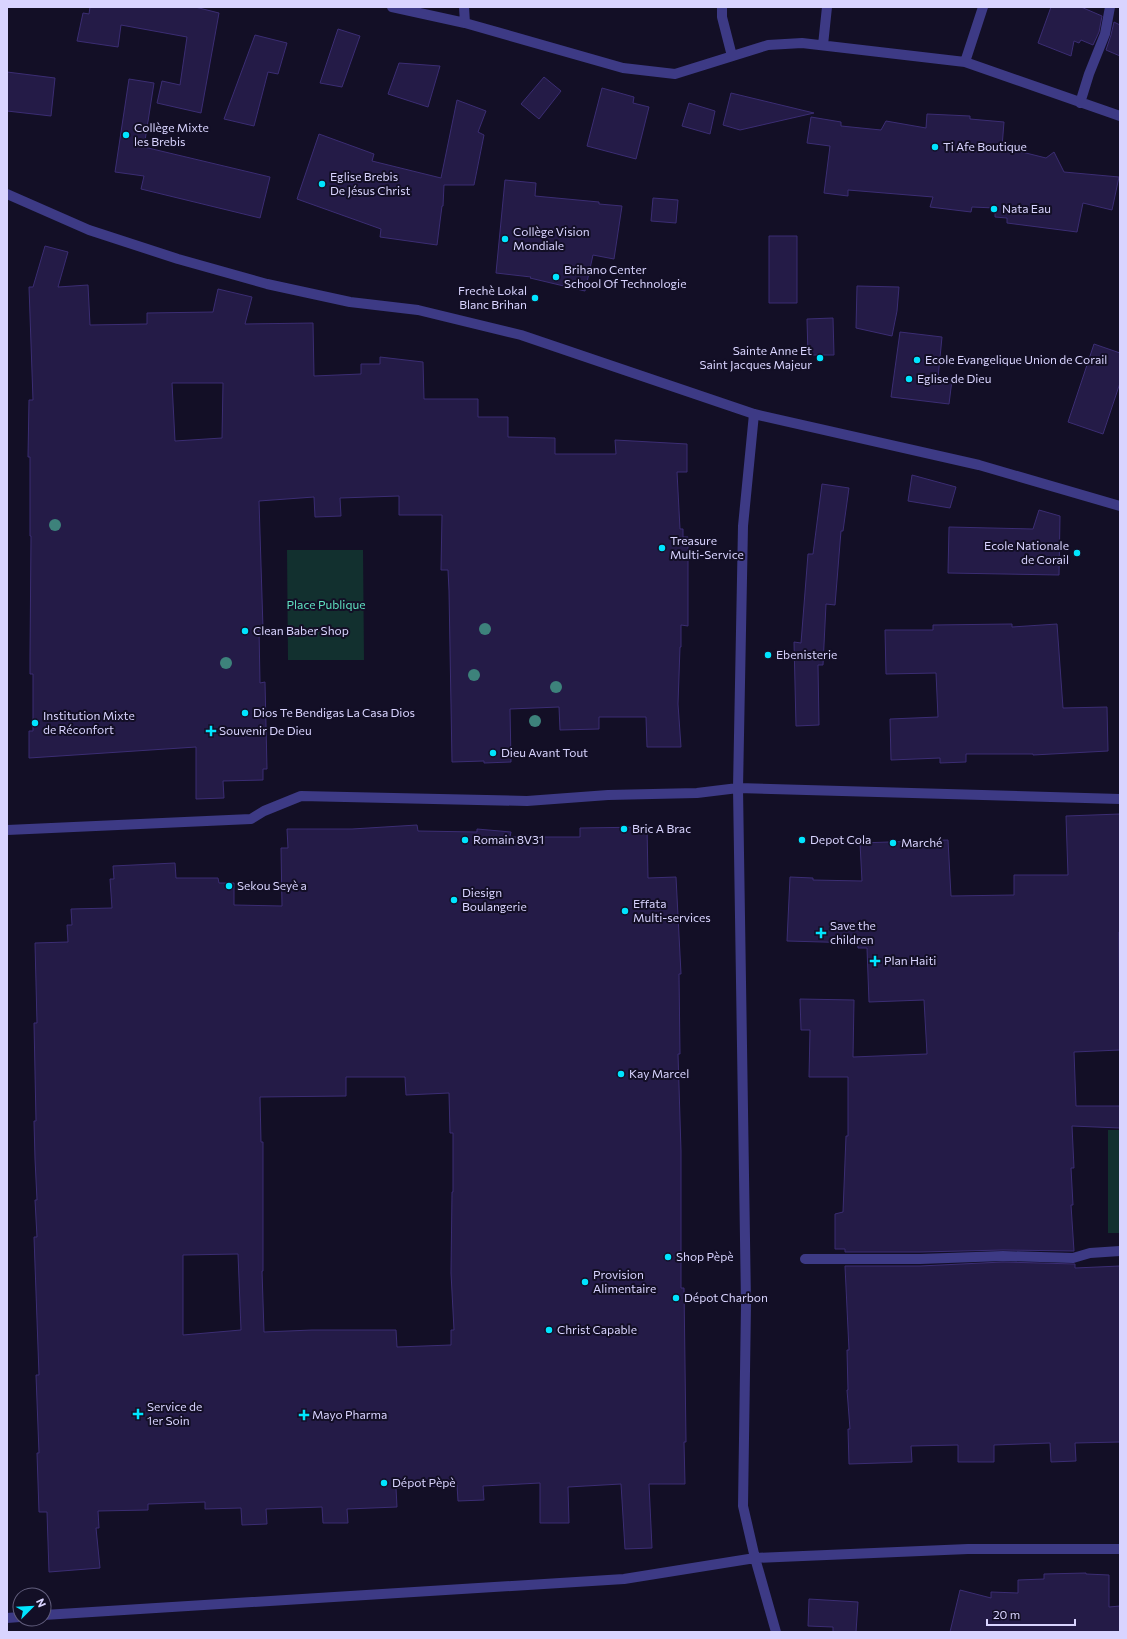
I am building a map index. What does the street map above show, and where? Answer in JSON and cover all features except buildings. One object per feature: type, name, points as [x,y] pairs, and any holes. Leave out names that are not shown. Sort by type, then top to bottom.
[{"type":"street","points":[[392,7],[466,23],[623,68],[675,74],[768,45],[802,43],[965,62],[1120,116]]},
{"type":"street","points":[[464,7],[466,23]]},
{"type":"street","points":[[722,7],[722,17],[732,56]]},
{"type":"street","points":[[823,45],[827,7]]},
{"type":"street","points":[[965,62],[983,7]]},
{"type":"street","points":[[1080,103],[1089,74],[1105,34],[1110,7]]},
{"type":"street","points":[[7,194],[89,230],[178,259],[275,286],[350,302],[418,310],[521,335],[754,414],[979,465],[1120,506]]},
{"type":"street","points":[[754,414],[743,526],[738,788],[746,1304],[743,1506],[755,1558],[776,1632]]},
{"type":"street","points":[[7,830],[251,819],[264,811],[301,796],[527,801],[608,795],[697,793],[738,788],[1120,798]]},
{"type":"street","points":[[805,1258],[920,1259],[1003,1256],[1073,1258],[1090,1253],[1120,1251]]},
{"type":"street","points":[[52,1615],[624,1579],[755,1558],[968,1550],[1120,1550]]},
{"type":"green space","name":"Place Publique","points":[[287,550],[363,550],[364,660],[288,660]]},
{"type":"green space","points":[[1108,1130],[1120,1130],[1120,1233],[1108,1233]]},
{"type":"place","name":"Collège Mixte les Brebis","points":[[126,135]]},
{"type":"place","name":"Ti Afe Boutique","points":[[935,147]]},
{"type":"place","name":"Eglise Brebis De Jésus Christ","points":[[322,184]]},
{"type":"place","name":"Nata Eau","points":[[994,209]]},
{"type":"place","name":"Collège Vision Mondiale","points":[[505,239]]},
{"type":"place","name":"Brihano Center School Of Technologie","points":[[556,277]]},
{"type":"place","name":"Frechè Lokal Blanc Brihan","points":[[535,298]]},
{"type":"place","name":"Sainte Anne Et Saint Jacques Majeur","points":[[820,358]]},
{"type":"place","name":"Ecole Evangelique Union de Corail","points":[[917,360]]},
{"type":"place","name":"Eglise de Dieu","points":[[909,379]]},
{"type":"place","name":"Treasure Multi-Service","points":[[662,548]]},
{"type":"place","name":"Ecole Nationale de Corail","points":[[1077,553]]},
{"type":"place","name":"Clean Baber Shop","points":[[245,631]]},
{"type":"place","name":"Ebenisterie","points":[[768,655]]},
{"type":"place","name":"Dios Te Bendigas La Casa Dios","points":[[245,713]]},
{"type":"place","name":"Institution Mixte de Réconfort","points":[[35,723]]},
{"type":"place","name":"Souvenir De Dieu","points":[[211,731]]},
{"type":"place","name":"Dieu Avant Tout","points":[[493,753]]},
{"type":"place","name":"Bric A Brac","points":[[624,829]]},
{"type":"place","name":"Romain 8V31","points":[[465,840]]},
{"type":"place","name":"Depot Cola","points":[[802,840]]},
{"type":"place","name":"Marché","points":[[893,843]]},
{"type":"place","name":"Sekou Seyè a","points":[[229,886]]},
{"type":"place","name":"Diesign Boulangerie","points":[[454,900]]},
{"type":"place","name":"Effata Multi-services","points":[[625,911]]},
{"type":"place","name":"Save the children","points":[[821,933]]},
{"type":"place","name":"Plan Haiti","points":[[875,961]]},
{"type":"place","name":"Kay Marcel","points":[[621,1074]]},
{"type":"place","name":"Shop Pèpè","points":[[668,1257]]},
{"type":"place","name":"Provision Alimentaire","points":[[585,1282]]},
{"type":"place","name":"Dépot Charbon","points":[[676,1298]]},
{"type":"place","name":"Christ Capable","points":[[549,1330]]},
{"type":"place","name":"Service de 1er Soin","points":[[138,1414]]},
{"type":"place","name":"Mayo Pharma","points":[[304,1415]]},
{"type":"place","name":"Dépot Pèpè","points":[[384,1483]]}]
